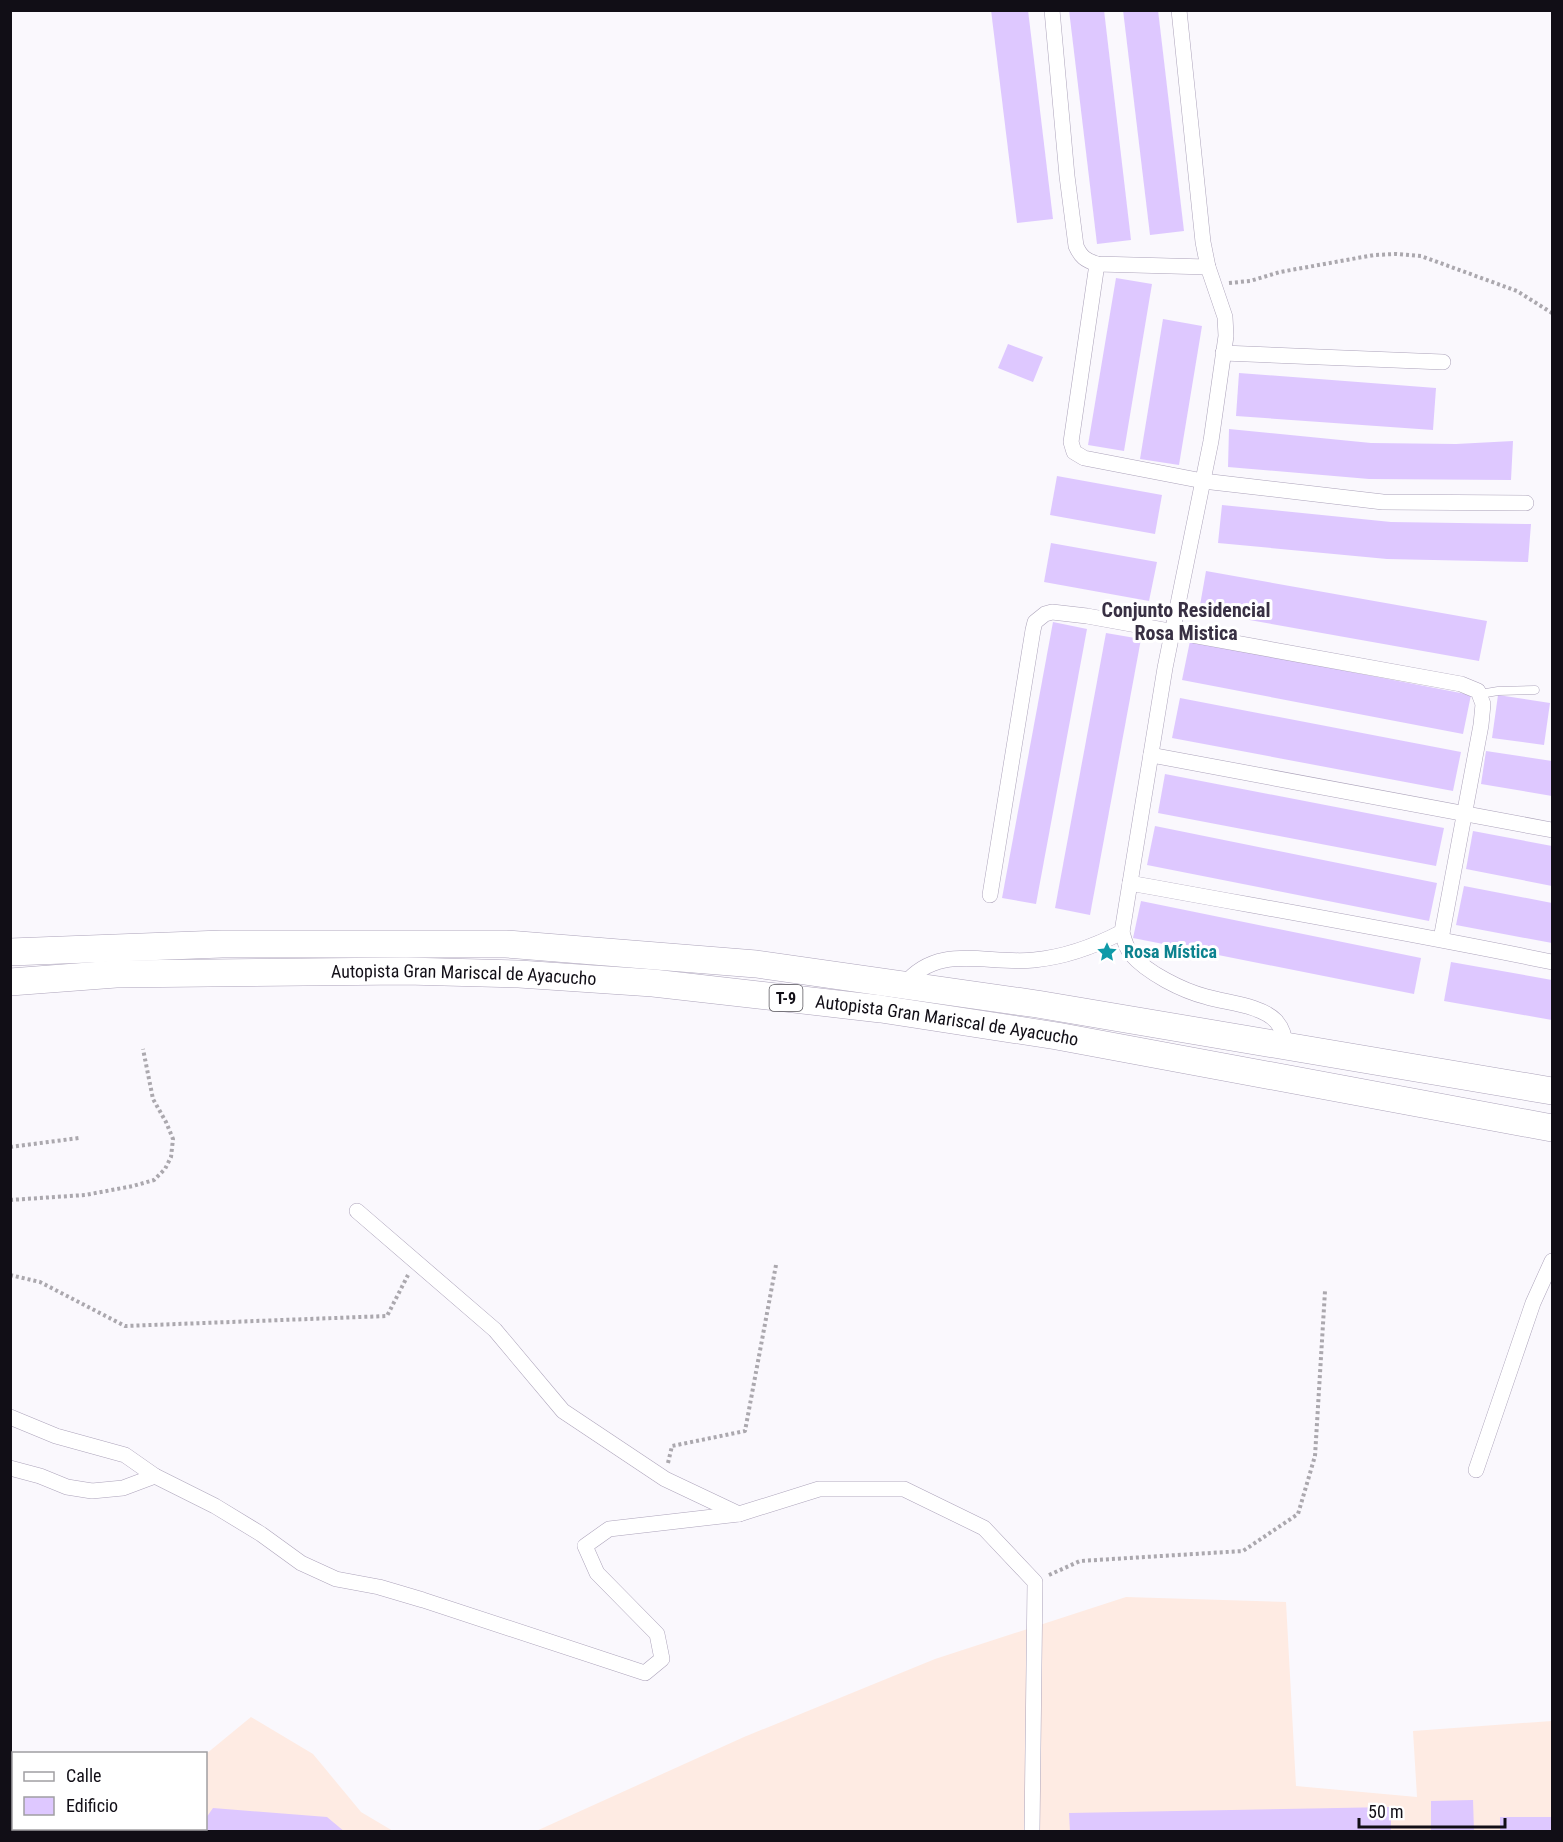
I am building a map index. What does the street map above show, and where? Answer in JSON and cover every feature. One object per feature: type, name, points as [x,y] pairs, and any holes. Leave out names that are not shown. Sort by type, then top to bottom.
[{"type":"highway","name":"Autopista Gran Mariscal de Ayacucho","points":[[10,951],[222,944],[506,944],[756,964],[1037,1004],[1552,1091]]},
{"type":"highway","name":"Autopista Gran Mariscal de Ayacucho","points":[[10,982],[116,974],[406,971],[519,974],[653,983],[881,1009],[1057,1036],[1552,1128]]},
{"type":"street","points":[[1052,10],[1067,176],[1076,246],[1084,260],[1097,264],[1208,267]]},
{"type":"street","points":[[1179,10],[1203,242],[1214,288],[1225,317],[1226,336],[1211,441],[1172,632],[1122,932],[1130,953],[1157,975],[1173,984],[1208,997],[1249,1007],[1271,1017],[1283,1034],[1285,1047]]},
{"type":"street","points":[[1097,264],[1071,442],[1072,449],[1084,458],[1203,481],[1383,502],[1526,503]]},
{"type":"street","points":[[1223,353],[1443,362]]},
{"type":"street","points":[[990,895],[1035,622],[1045,614],[1059,613],[1087,616],[1473,688],[1480,694],[1483,714],[1441,939]]},
{"type":"street","points":[[1151,755],[1552,830]]},
{"type":"street","points":[[1130,883],[1441,939],[1552,962]]},
{"type":"street","points":[[904,985],[919,969],[939,960],[952,958],[1035,960],[1090,947],[1122,932]]},
{"type":"street","points":[[357,1211],[495,1330],[563,1411],[665,1479],[739,1514]]},
{"type":"street","points":[[1476,1470],[1533,1303],[1552,1261]]},
{"type":"street","points":[[10,1417],[56,1436],[125,1455],[155,1476],[252,1528],[301,1563],[336,1579],[379,1587],[423,1600],[645,1673],[662,1659],[657,1634],[597,1573],[585,1546],[609,1529],[739,1514],[819,1489],[904,1489],[984,1528],[1035,1582],[1032,1832]]},
{"type":"street","points":[[10,1468],[67,1486],[92,1491],[123,1488],[155,1476]]},
{"type":"lane","points":[[1480,694],[1535,690]]},
{"type":"path","points":[[1214,288],[1280,272],[1374,255],[1396,254],[1421,256],[1517,291],[1552,313]]},
{"type":"path","points":[[10,1200],[85,1195],[133,1186],[154,1180],[165,1169],[171,1157],[173,1138],[153,1099],[143,1049]]},
{"type":"path","points":[[10,1146],[79,1138]]},
{"type":"path","points":[[10,1275],[40,1282],[125,1326],[387,1316],[415,1261]]},
{"type":"path","points":[[665,1479],[672,1446],[745,1431],[776,1265]]},
{"type":"path","points":[[1035,1582],[1080,1561],[1243,1551],[1298,1514],[1315,1456],[1325,1291]]},
{"type":"shaded area","points":[[1126,1597],[1286,1602],[1296,1786],[1417,1797],[1413,1731],[1552,1721],[1552,1831],[534,1832],[744,1737],[935,1659]]},
{"type":"shaded area","points":[[251,1717],[313,1754],[361,1812],[393,1831],[159,1832],[160,1830],[207,1830],[207,1753]]},
{"type":"building","points":[[991,10],[1028,10],[1053,219],[1017,223]]},
{"type":"building","points":[[1069,10],[1104,10],[1131,240],[1097,244]]},
{"type":"building","points":[[1123,10],[1158,10],[1184,231],[1150,235]]},
{"type":"building","points":[[1116,278],[1152,284],[1124,451],[1088,445]]},
{"type":"building","points":[[1163,319],[1202,326],[1179,465],[1140,459]]},
{"type":"building","points":[[1008,344],[1043,357],[1033,382],[998,368]]},
{"type":"building","points":[[1239,373],[1436,388],[1433,430],[1236,416]]},
{"type":"building","points":[[1229,429],[1371,443],[1456,444],[1513,441],[1511,480],[1369,479],[1228,467]]},
{"type":"building","points":[[1057,476],[1162,495],[1155,534],[1050,515]]},
{"type":"building","points":[[1222,505],[1391,522],[1531,524],[1528,562],[1387,559],[1218,543]]},
{"type":"building","points":[[1051,543],[1157,562],[1149,601],[1044,582]]},
{"type":"building","points":[[1206,571],[1487,621],[1479,661],[1199,611]]},
{"type":"building","points":[[1053,622],[1087,629],[1036,904],[1002,898]]},
{"type":"building","points":[[1106,633],[1141,639],[1090,915],[1055,908]]},
{"type":"building","points":[[1190,641],[1471,695],[1463,734],[1182,680]]},
{"type":"building","points":[[1498,695],[1550,703],[1544,745],[1492,738]]},
{"type":"building","points":[[1180,698],[1461,752],[1453,791],[1172,738]]},
{"type":"building","points":[[1486,751],[1552,761],[1552,796],[1481,784]]},
{"type":"building","points":[[1165,774],[1444,828],[1436,866],[1158,813]]},
{"type":"building","points":[[1155,826],[1437,883],[1429,921],[1147,865]]},
{"type":"building","points":[[1473,831],[1552,846],[1552,886],[1466,869]]},
{"type":"building","points":[[1464,886],[1552,903],[1552,943],[1456,925]]},
{"type":"building","points":[[1141,901],[1421,958],[1414,994],[1133,938]]},
{"type":"building","points":[[1451,962],[1552,980],[1552,1020],[1444,1001]]},
{"type":"building","points":[[1473,1800],[1474,1832],[1431,1832],[1431,1801]]},
{"type":"building","points":[[1391,1807],[1391,1832],[1070,1832],[1069,1813]]},
{"type":"building","points":[[213,1808],[327,1817],[345,1832],[195,1832],[196,1830],[207,1830],[207,1817]]},
{"type":"building","points":[[1500,1817],[1552,1817],[1552,1832],[1500,1832]]},
{"type":"place","name":"Rosa Mística","points":[[1107,952]]},
{"type":"district","name":"Conjunto Residencial Rosa Mistica","points":[[1186,622]]}]
